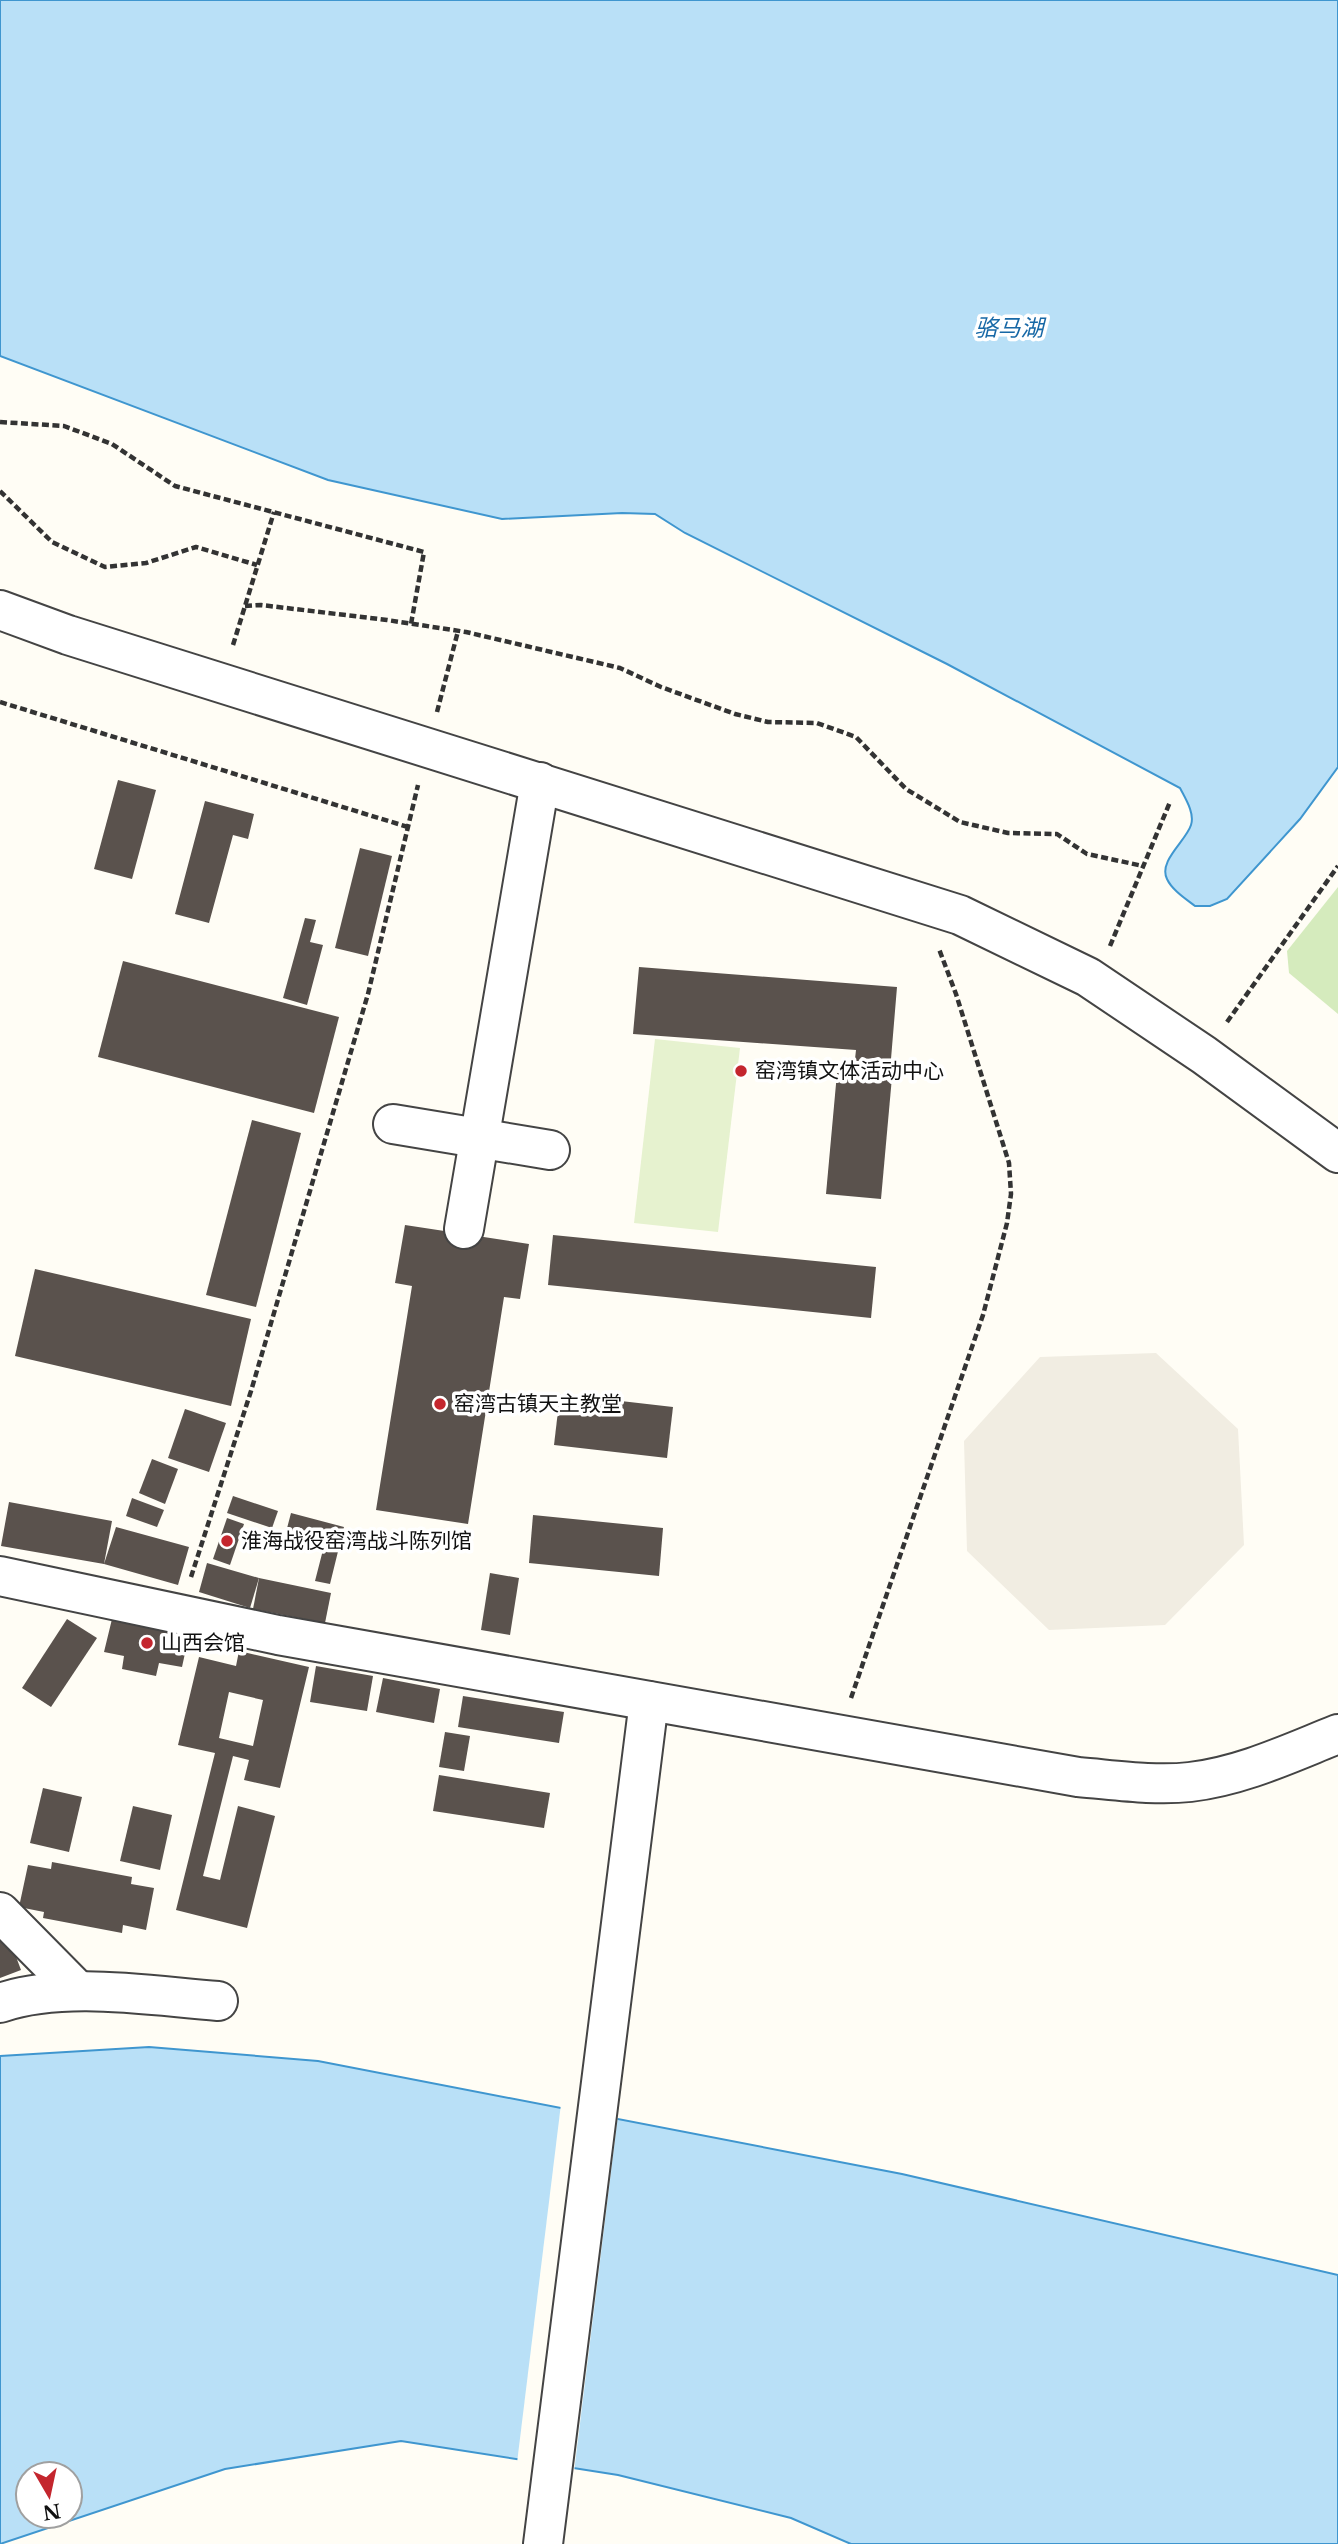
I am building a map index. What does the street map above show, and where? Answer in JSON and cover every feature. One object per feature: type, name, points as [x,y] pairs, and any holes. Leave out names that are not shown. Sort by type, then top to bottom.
[{"type":"street","points":[[0,610],[68,635],[960,915],[1096,983],[1204,1055],[1338,1153]]},
{"type":"street","points":[[464,1229],[540,782]]},
{"type":"street","points":[[393,1124],[550,1150]]},
{"type":"street","points":[[0,1576],[278,1635],[1078,1777],[1154,1783],[1190,1782],[1237,1773],[1338,1734]]},
{"type":"street","points":[[543,2544],[649,1701]]},
{"type":"street","points":[[0,1912],[78,1991]]},
{"type":"street","points":[[0,2003],[38,1993],[78,1991],[218,2001]]},
{"type":"path","points":[[0,422],[65,426],[112,443],[175,486],[424,552],[411,624]]},
{"type":"path","points":[[0,491],[52,542],[105,567],[146,563],[196,547],[257,565]]},
{"type":"path","points":[[221,682],[274,512]]},
{"type":"path","points":[[245,606],[261,605],[458,631],[620,668],[735,715],[768,722],[817,723],[856,737],[905,789],[960,822],[1008,833],[1057,834],[1087,854],[1143,866]]},
{"type":"path","points":[[179,1614],[251,1391],[368,994],[427,747],[458,631]]},
{"type":"path","points":[[0,702],[408,827]]},
{"type":"path","points":[[1096,983],[1170,802]]},
{"type":"path","points":[[1204,1055],[1338,866]]},
{"type":"path","points":[[839,1735],[984,1315],[1007,1223],[1011,1194],[1009,1163],[956,994],[922,902]]},
{"type":"green space","points":[[1338,887],[1338,1014],[1289,973],[1287,951]]},
{"type":"green space","points":[[655,1039],[740,1048],[718,1232],[634,1223]]},
{"type":"shaded area","points":[[1156,1353],[1238,1429],[1244,1545],[1165,1625],[1049,1630],[967,1551],[964,1441],[1040,1357]]},
{"type":"water","name":"骆马湖","points":[[0,0],[1338,0],[1338,767],[1300,819],[1227,899],[1210,906],[1195,906],[1172,887],[1165,872],[1169,858],[1188,831],[1192,820],[1189,806],[1180,788],[947,664],[685,533],[655,514],[502,519],[328,480],[0,356]]},
{"type":"water","points":[[149,2047],[318,2061],[902,2174],[1338,2275],[1338,2544],[851,2544],[791,2518],[618,2475],[401,2441],[225,2469],[84,2516],[84,2460],[14,2460],[14,2530],[42,2530],[0,2544],[0,2056]]},
{"type":"pier","points":[[561,2104],[618,2115],[574,2472],[517,2463]]},
{"type":"building","points":[[118,780],[156,790],[132,879],[94,869]]},
{"type":"building","points":[[205,801],[254,814],[248,839],[233,835],[209,923],[175,914]]},
{"type":"building","points":[[360,848],[392,856],[368,956],[335,948]]},
{"type":"building","points":[[305,918],[316,920],[310,942],[323,945],[307,1005],[283,998]]},
{"type":"building","points":[[123,961],[339,1017],[314,1113],[98,1057]]},
{"type":"building","points":[[639,967],[897,987],[890,1071],[854,1068],[856,1050],[633,1034]]},
{"type":"building","points":[[837,1073],[892,1077],[881,1199],[826,1194]]},
{"type":"building","points":[[252,1120],[301,1133],[256,1307],[206,1295]]},
{"type":"building","name":"窑湾古镇天主教堂","points":[[405,1225],[529,1244],[520,1299],[504,1297],[468,1524],[376,1510],[412,1286],[395,1283]]},
{"type":"building","points":[[553,1235],[876,1267],[871,1318],[548,1285]]},
{"type":"building","points":[[35,1269],[251,1319],[231,1406],[15,1356]]},
{"type":"building","points":[[560,1394],[673,1407],[667,1458],[554,1445]]},
{"type":"building","points":[[185,1409],[226,1423],[209,1472],[168,1458]]},
{"type":"building","points":[[152,1459],[178,1469],[165,1504],[139,1493]]},
{"type":"building","points":[[233,1496],[278,1511],[272,1528],[227,1513]]},
{"type":"building","points":[[132,1498],[164,1510],[157,1527],[126,1516]]},
{"type":"building","points":[[9,1502],[112,1521],[104,1564],[1,1546]]},
{"type":"building","points":[[291,1513],[344,1527],[330,1584],[315,1581],[324,1546],[285,1536]]},
{"type":"building","points":[[533,1515],[663,1528],[659,1576],[529,1563]]},
{"type":"building","points":[[227,1518],[244,1524],[230,1565],[213,1559]]},
{"type":"building","points":[[116,1527],[189,1547],[178,1585],[104,1564]]},
{"type":"building","points":[[207,1563],[259,1578],[250,1608],[199,1592]]},
{"type":"building","points":[[490,1573],[519,1578],[510,1635],[481,1630]]},
{"type":"building","points":[[259,1578],[331,1593],[325,1623],[253,1609]]},
{"type":"building","points":[[67,1619],[97,1638],[51,1707],[22,1688]]},
{"type":"building","points":[[112,1619],[189,1635],[182,1667],[159,1663],[156,1676],[122,1669],[124,1656],[104,1652]]},
{"type":"building","points":[[239,1651],[309,1667],[280,1788],[244,1780],[249,1760],[233,1756],[203,1876],[220,1880],[238,1806],[275,1816],[247,1928],[176,1910],[215,1753],[178,1745],[199,1657],[236,1666]],"holes":[[[229,1692],[263,1700],[253,1746],[219,1738]]]},
{"type":"building","points":[[316,1666],[373,1676],[367,1711],[310,1702]]},
{"type":"building","points":[[383,1678],[440,1689],[434,1723],[376,1712]]},
{"type":"building","points":[[463,1696],[564,1712],[559,1743],[458,1727]]},
{"type":"building","points":[[445,1732],[470,1736],[464,1771],[439,1767]]},
{"type":"building","points":[[439,1775],[550,1793],[544,1828],[433,1811]]},
{"type":"building","points":[[43,1788],[82,1797],[69,1852],[30,1843]]},
{"type":"building","points":[[133,1806],[172,1815],[160,1870],[120,1861]]},
{"type":"building","points":[[52,1862],[132,1877],[131,1884],[154,1888],[146,1930],[123,1925],[122,1933],[43,1918],[44,1912],[19,1907],[28,1865],[51,1869]]},
{"type":"building","points":[[9,1938],[21,1970],[0,1978],[0,1941]]},
{"type":"place","name":"窑湾镇文体活动中心","points":[[741,1071]]},
{"type":"place","name":"窑湾古镇天主教堂","points":[[440,1404]]},
{"type":"place","name":"淮海战役窑湾战斗陈列馆","points":[[227,1541]]},
{"type":"place","name":"山西会馆","points":[[147,1643]]}]
